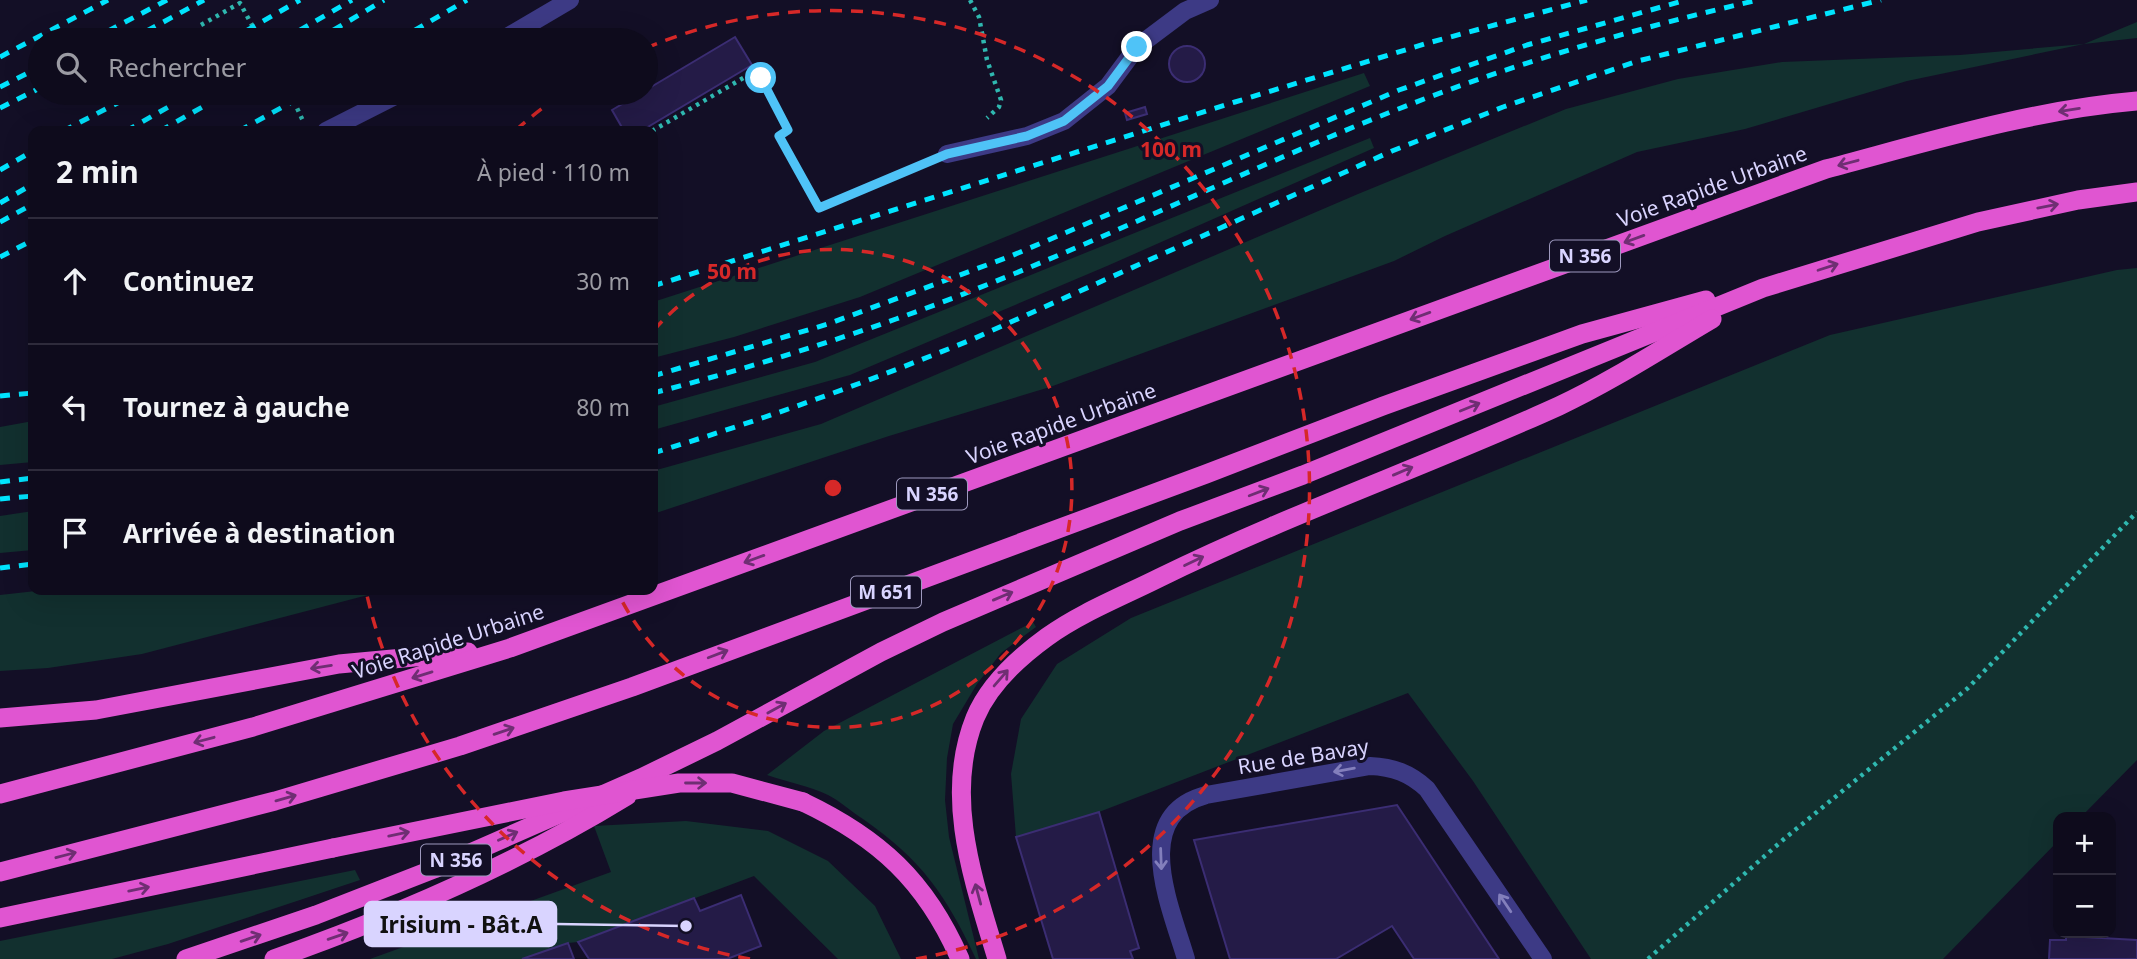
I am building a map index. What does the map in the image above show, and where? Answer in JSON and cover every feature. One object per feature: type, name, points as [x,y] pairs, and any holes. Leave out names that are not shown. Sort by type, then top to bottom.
[{"type":"highway","name":"Voie Rapide Urbaine","points":[[658,594],[1826,169],[1992,125],[2087,107],[2137,101]]},
{"type":"highway","name":"N 356","points":[[186,959],[316,915],[435,869],[641,778],[717,741],[891,648],[991,601],[1763,288],[1978,222],[2078,200],[2137,192]]},
{"type":"highway","points":[[997,959],[965,838],[961,793],[962,763],[976,715],[998,681],[1018,659],[1051,634],[1209,553],[1594,389],[1763,288]]},
{"type":"highway","name":"M 651","points":[[0,872],[275,801],[460,746],[645,682],[1582,334],[1715,298],[1763,288]]},
{"type":"highway","name":"Voie Rapide Urbaine","points":[[0,794],[253,727],[510,648],[656,595]]},
{"type":"highway","points":[[0,718],[96,709],[339,664],[510,648]]},
{"type":"highway","points":[[274,959],[397,913],[506,863],[621,799],[717,741]]},
{"type":"highway","points":[[0,918],[523,809],[679,783],[732,783],[803,802],[860,832],[898,864],[924,895],[943,923],[960,959]]},
{"type":"street","points":[[522,28],[570,0]]},
{"type":"street","points":[[947,154],[1027,136],[1064,121],[1108,86],[1137,47],[1185,10],[1210,0]]},
{"type":"street","points":[[336,126],[377,105]]},
{"type":"street","name":"Rue de Bavay","points":[[1186,959],[1161,870],[1164,833],[1170,817],[1178,807],[1191,799],[1206,795],[1370,766],[1388,767],[1407,773],[1427,789],[1543,959]]},
{"type":"path","points":[[970,0],[979,17],[987,60],[1001,100],[999,107],[982,123]]},
{"type":"path","points":[[201,25],[240,3],[254,28]]},
{"type":"path","points":[[658,128],[757,70],[788,130],[779,136],[819,208],[947,154]]},
{"type":"path","points":[[295,105],[306,126]]},
{"type":"path","points":[[1648,959],[1784,839],[1968,688],[2137,512]]},
{"type":"green space","points":[[2137,22],[2137,38],[2084,44]]},
{"type":"green space","points":[[2084,44],[1907,81],[1745,129],[1637,152],[1394,261],[1050,387],[889,436],[658,512],[658,470],[821,424],[1358,194],[1566,109],[1678,79],[1782,62],[1960,55]]},
{"type":"green space","points":[[1364,73],[1370,86],[860,297],[734,337],[658,357],[658,300]]},
{"type":"green space","points":[[1370,138],[1374,148],[1107,266],[850,375],[658,429],[658,406],[815,362]]},
{"type":"green space","points":[[2137,268],[2137,760],[2086,812],[2053,812],[2053,846],[1943,959],[1591,959],[1473,781],[1408,693],[1099,812],[1016,837],[1011,774],[1021,719],[1057,664],[1131,618],[1830,335],[2117,270]]},
{"type":"green space","points":[[28,422],[28,462],[0,465],[0,427]]},
{"type":"green space","points":[[28,512],[28,550],[0,553],[0,516]]},
{"type":"green space","points":[[28,592],[28,595],[368,595],[142,654],[48,668],[0,671],[0,595]]},
{"type":"green space","points":[[1033,622],[1036,627],[1001,653],[977,684],[953,724],[947,758],[945,800],[949,837],[979,959],[976,959],[943,897],[917,864],[884,834],[832,797],[767,775],[824,731]]},
{"type":"green space","points":[[686,821],[768,831],[828,861],[875,906],[901,959],[838,959],[754,876],[578,942],[522,959],[370,959],[611,872],[594,826]]},
{"type":"green space","points":[[355,870],[360,880],[168,944],[112,959],[0,959],[0,941]]},
{"type":"building","points":[[735,37],[752,65],[649,126],[621,126],[612,110],[621,105],[658,105],[658,83]]},
{"type":"building","points":[[1187,46],[1200,51],[1205,64],[1200,77],[1187,82],[1174,77],[1169,64],[1174,51]]},
{"type":"building","points":[[1145,107],[1147,114],[1127,120],[1125,113]]},
{"type":"building","points":[[1397,805],[1499,959],[1414,959],[1392,926],[1336,959],[1230,959],[1194,840]]},
{"type":"building","points":[[1099,812],[1139,948],[1130,951],[1133,959],[1053,959],[1016,837]]},
{"type":"building","points":[[741,895],[761,946],[727,959],[589,959],[578,942],[694,898],[700,911]]},
{"type":"building","points":[[2050,940],[2137,940],[2137,959],[2049,959]]},
{"type":"building","points":[[568,943],[574,959],[522,959]]},
{"type":"railway","points":[[55,28],[108,0]]},
{"type":"railway","points":[[114,28],[167,0]]},
{"type":"railway","points":[[152,28],[204,0]]},
{"type":"railway","points":[[251,28],[300,0]]},
{"type":"railway","points":[[304,28],[352,0]]},
{"type":"railway","points":[[337,28],[384,0]]},
{"type":"railway","points":[[419,28],[467,0]]},
{"type":"railway","points":[[658,284],[1235,102],[1428,43],[1587,0]]},
{"type":"railway","points":[[658,375],[828,324],[1011,256],[1399,90],[1527,45],[1686,0]]},
{"type":"railway","points":[[658,392],[806,349],[963,294],[1095,240],[1358,125],[1465,84],[1590,44],[1758,0]]},
{"type":"railway","points":[[658,451],[814,400],[973,339],[1392,151],[1503,107],[1638,61],[1881,0]]},
{"type":"railway","points":[[0,57],[28,42]]},
{"type":"railway","points":[[0,87],[28,73]]},
{"type":"railway","points":[[0,108],[28,94]]},
{"type":"railway","points":[[73,126],[114,105]]},
{"type":"railway","points":[[135,126],[172,105]]},
{"type":"railway","points":[[169,126],[206,105]]},
{"type":"railway","points":[[248,126],[286,105]]},
{"type":"railway","points":[[0,170],[28,154]]},
{"type":"railway","points":[[0,203],[28,187]]},
{"type":"railway","points":[[0,222],[28,207]]},
{"type":"railway","points":[[0,257],[28,243]]},
{"type":"railway","points":[[0,396],[28,393]]},
{"type":"railway","points":[[0,482],[28,479]]},
{"type":"railway","points":[[0,499],[28,496]]},
{"type":"railway","points":[[0,568],[28,565]]},
{"type":"place","name":"Irisium - Bât.A","points":[[686,926]]},
{"type":"route","points":[[761,78],[788,130],[779,136],[819,208],[947,154],[1027,136],[1064,121],[1108,86],[1137,47]]}]
